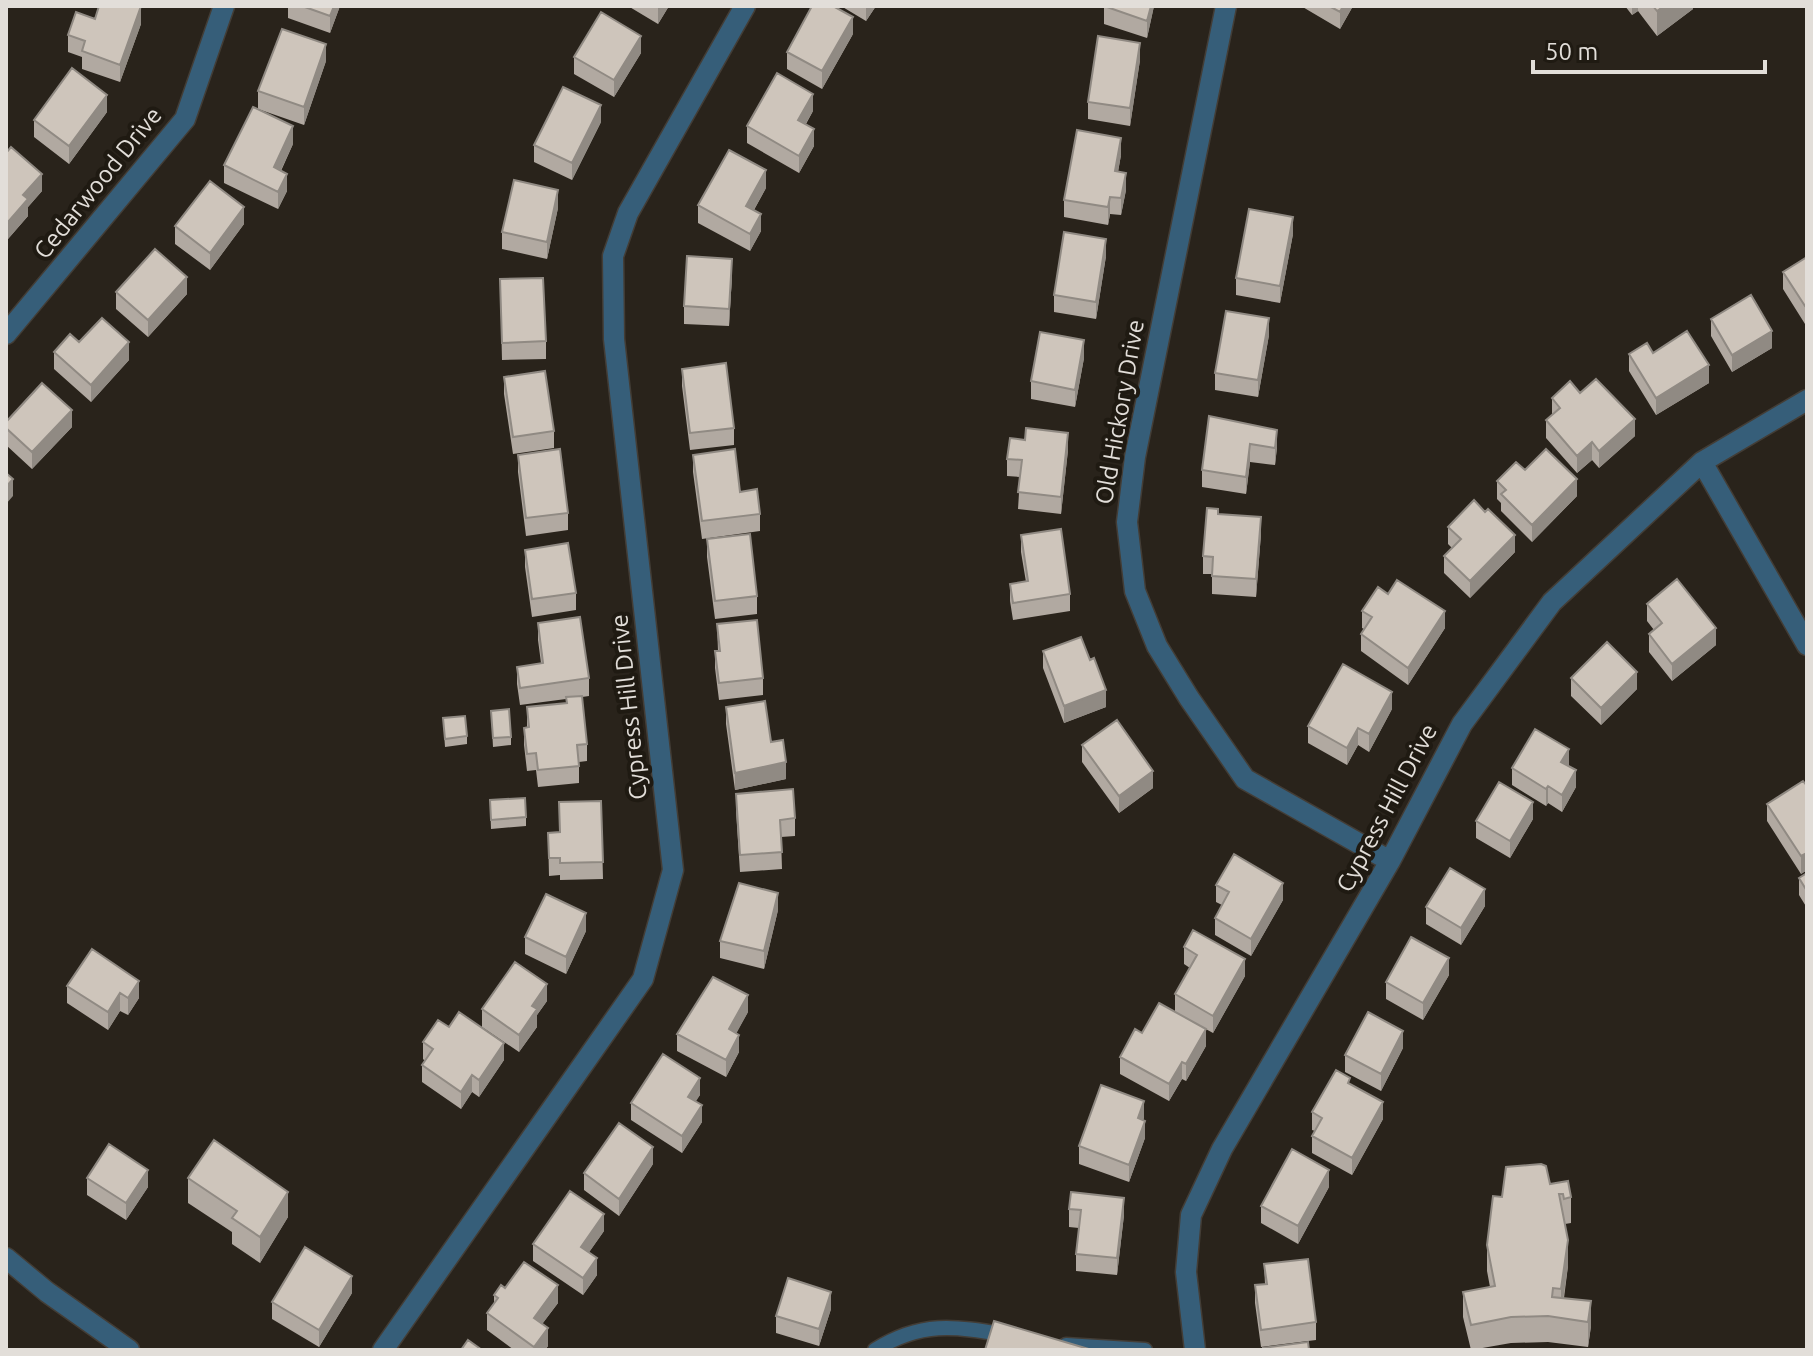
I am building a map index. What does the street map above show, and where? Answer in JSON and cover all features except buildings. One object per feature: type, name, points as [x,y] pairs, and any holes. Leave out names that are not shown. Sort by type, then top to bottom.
[{"type":"street","name":"Cedarwood Drive","points":[[6,334],[185,119],[224,6]]},
{"type":"street","name":"Cypress Hill Drive","points":[[383,1350],[643,979],[673,870],[614,339],[613,256],[628,213],[745,6]]},
{"type":"street","name":"Old Hickory Drive","points":[[1226,6],[1135,457],[1127,522],[1135,591],[1157,646],[1245,779],[1390,861]]},
{"type":"street","name":"Cypress Hill Drive","points":[[1195,1350],[1186,1272],[1191,1215],[1222,1149],[1390,861],[1462,724],[1552,602],[1702,462],[1807,400]]},
{"type":"street","points":[[1702,462],[1807,645]]},
{"type":"street","points":[[6,1258],[47,1292],[129,1350]]},
{"type":"lane","points":[[875,1350],[902,1333],[951,1326],[1024,1338]]},
{"type":"lane","points":[[1054,1343],[1145,1350]]}]
